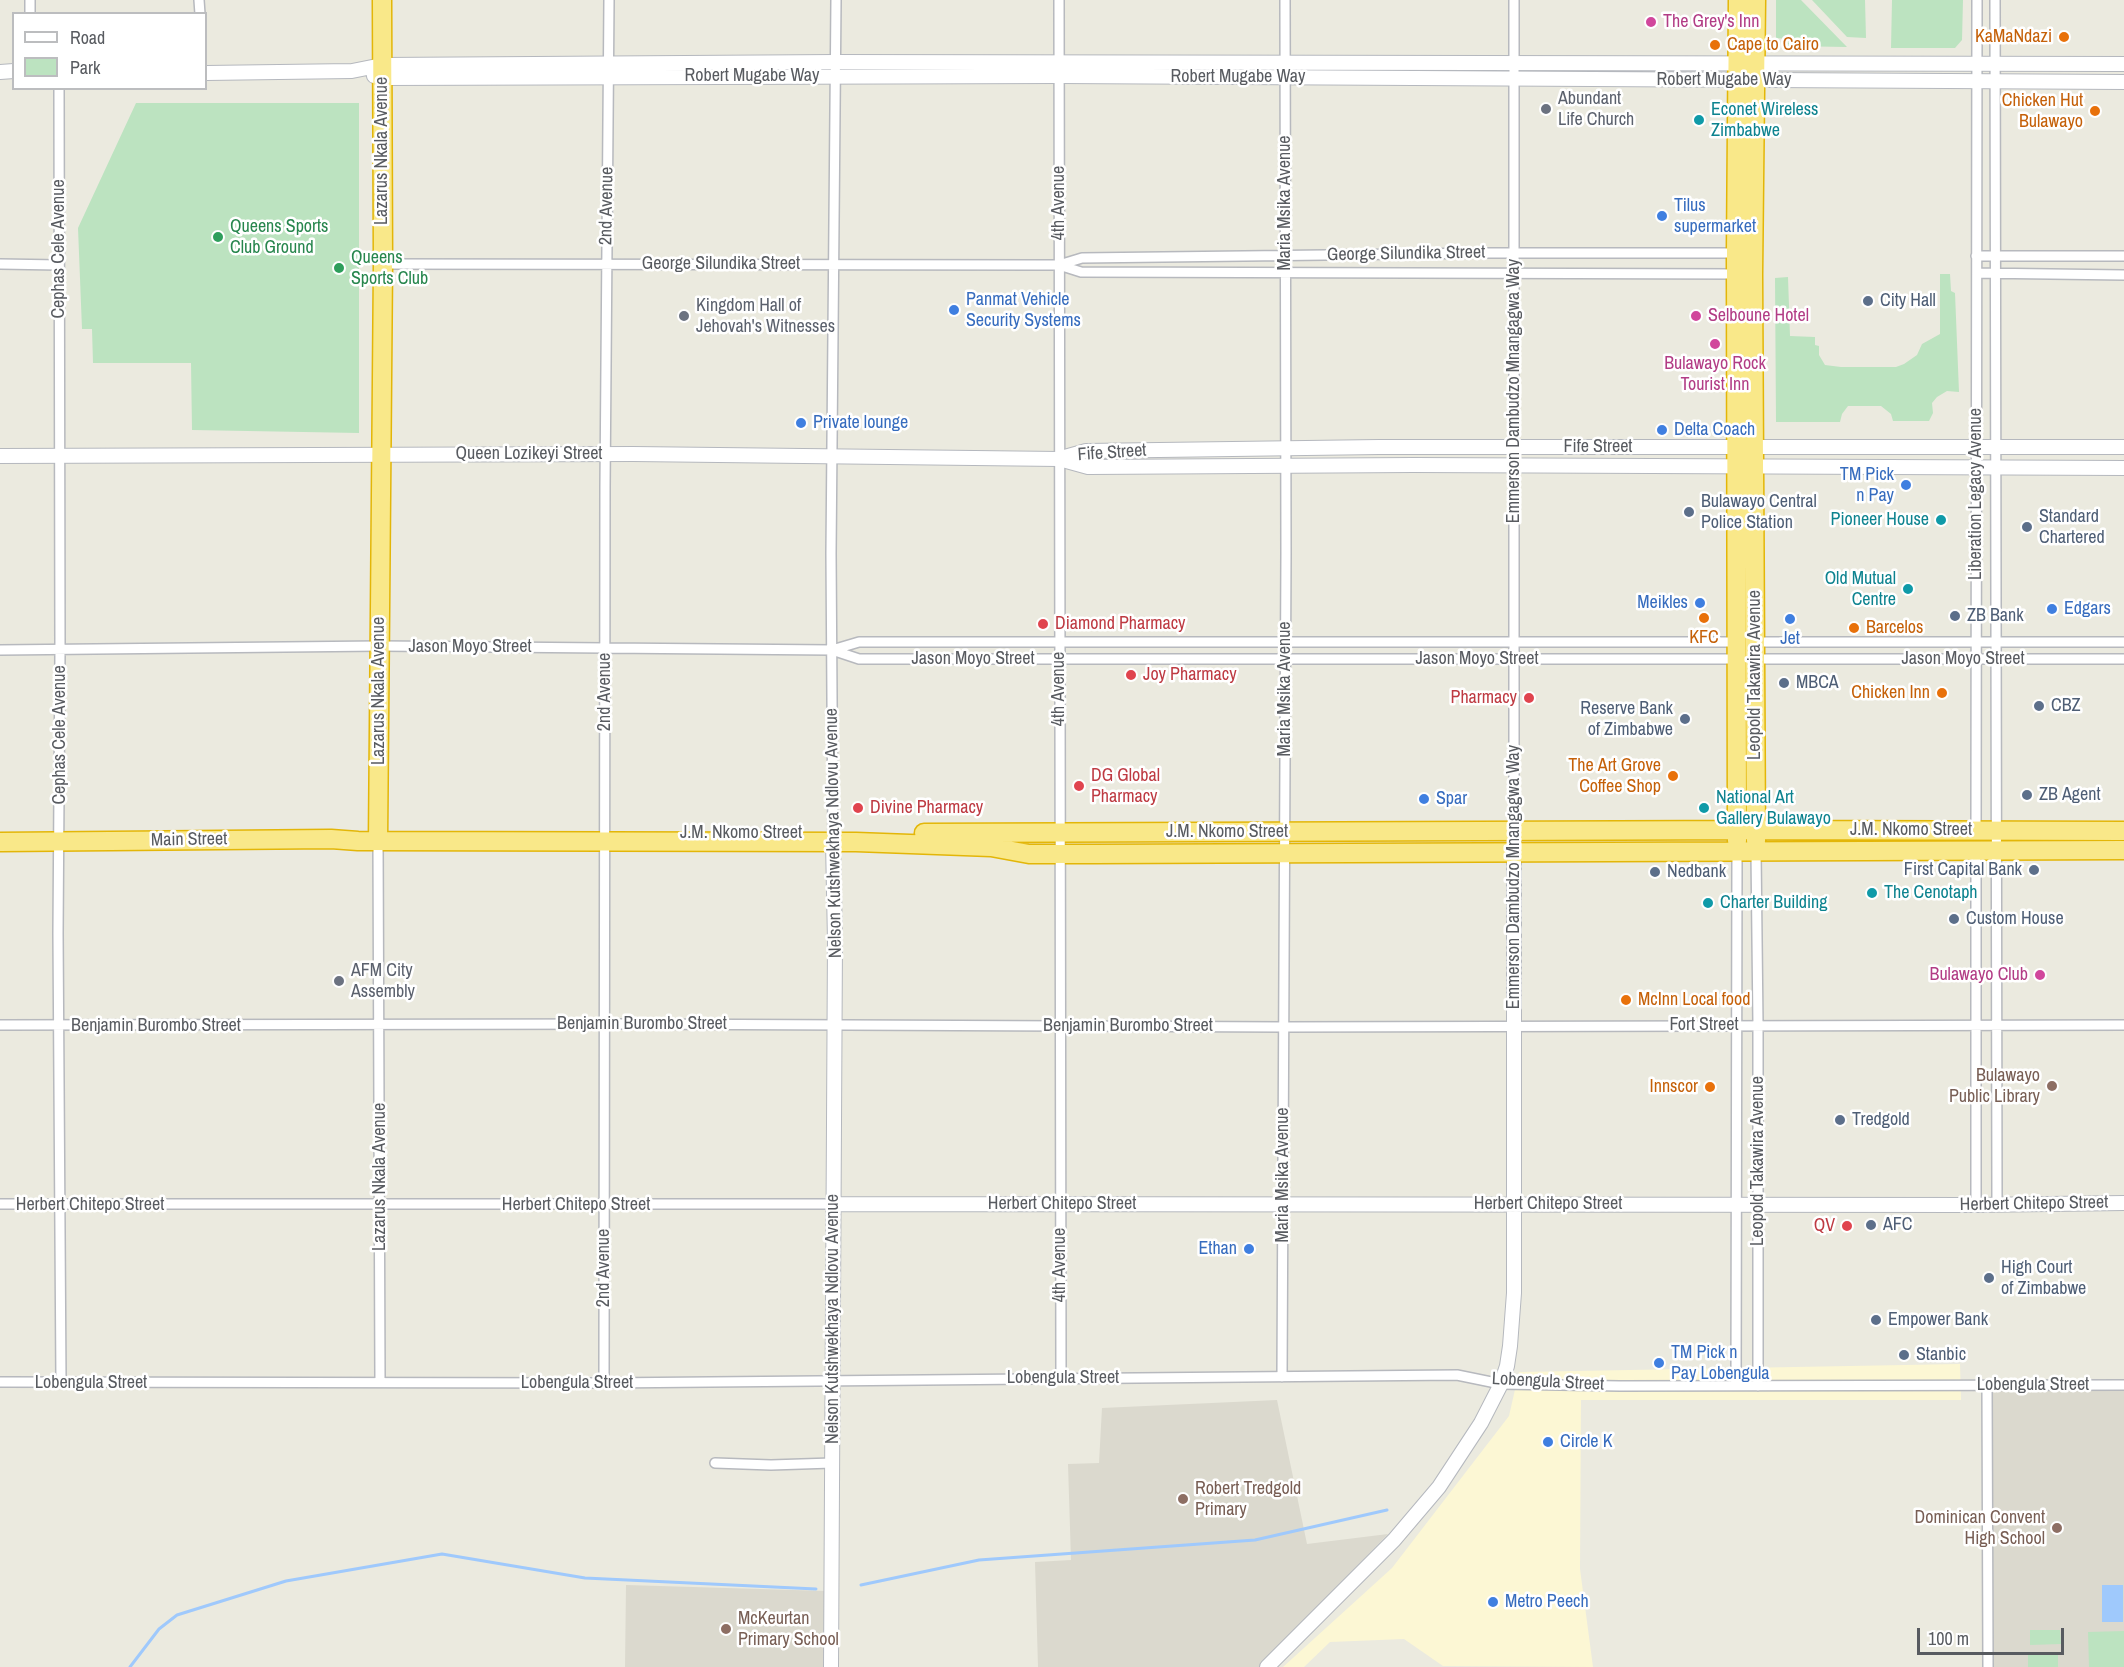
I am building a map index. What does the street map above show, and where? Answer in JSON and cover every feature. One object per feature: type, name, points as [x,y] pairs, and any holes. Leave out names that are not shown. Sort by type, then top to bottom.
[{"type":"highway","name":"Lazarus Nkala Avenue","points":[[378,836],[383,264],[382,0]]},
{"type":"highway","name":"Leopold Takawira Avenue","points":[[1737,852],[1737,650],[1745,467],[1746,72],[1738,0]]},
{"type":"highway","name":"Leopold Takawira Avenue","points":[[1746,72],[1756,0]]},
{"type":"highway","name":"Leopold Takawira Avenue","points":[[1745,467],[1755,650],[1756,852]]},
{"type":"highway","name":"J.M. Nkomo Street","points":[[378,836],[833,837],[1514,828],[2124,831]]},
{"type":"highway","name":"Main Street","points":[[0,842],[332,839],[378,836]]},
{"type":"highway","name":"J.M. Nkomo Street","points":[[833,837],[984,846],[1029,854],[2124,850]]},
{"type":"street","name":"2nd Avenue","points":[[604,1383],[605,454],[609,0]]},
{"type":"street","name":"Nelson Kutshwekhaya Ndlovu Avenue","points":[[831,1667],[835,1025],[832,456],[836,0]]},
{"type":"street","name":"4th Avenue","points":[[1059,0],[1060,1378]]},
{"type":"street","name":"Maria Msika Avenue","points":[[1282,1377],[1286,659],[1285,0]]},
{"type":"street","name":"Emmerson Dambudzo Mnangagwa Way","points":[[1267,1667],[1394,1540],[1439,1487],[1481,1423],[1501,1384],[1507,1366],[1514,1293],[1514,0]]},
{"type":"street","name":"Liberation Legacy Avenue","points":[[1976,1204],[1977,0]]},
{"type":"street","name":"Liberation Legacy Avenue","points":[[1995,0],[1997,1204]]},
{"type":"street","name":"Robert Mugabe Way","points":[[207,73],[352,70],[382,72],[1059,69],[1285,63],[1514,63],[1977,82],[2124,82]]},
{"type":"street","name":"Robert Mugabe Way","points":[[1059,69],[1285,77],[1514,78],[1977,64],[2124,64]]},
{"type":"street","name":"Cephas Cele Avenue","points":[[59,90],[61,1382]]},
{"type":"street","name":"George Silundika Street","points":[[1059,265],[1078,258],[1745,253]]},
{"type":"street","points":[[1977,256],[2124,256]]},
{"type":"street","points":[[0,264],[59,265]]},
{"type":"street","name":"George Silundika Street","points":[[383,264],[1059,265],[1081,272],[1744,274]]},
{"type":"street","points":[[1977,273],[2124,274]]},
{"type":"street","name":"Fife Street","points":[[1059,459],[1086,451],[1286,448],[2124,447]]},
{"type":"street","name":"Queen Lozikeyi Street","points":[[0,456],[605,454],[1059,459]]},
{"type":"street","name":"Fife Street","points":[[1059,459],[1088,467],[2124,468]]},
{"type":"street","name":"Jason Moyo Street","points":[[0,650],[380,646],[832,650],[859,642],[1514,642],[1755,650],[1976,642],[2124,642]]},
{"type":"street","name":"Jason Moyo Street","points":[[832,650],[859,659],[1514,659],[1737,650],[1976,659],[2124,659]]},
{"type":"street","name":"Lazarus Nkala Avenue","points":[[378,836],[380,1382]]},
{"type":"street","name":"Leopold Takawira Avenue","points":[[1736,1385],[1737,852]]},
{"type":"street","name":"Leopold Takawira Avenue","points":[[1756,852],[1758,1386]]},
{"type":"street","name":"Benjamin Burombo Street","points":[[0,1025],[605,1024],[1284,1027]]},
{"type":"street","name":"Fort Street","points":[[1284,1027],[2124,1025]]},
{"type":"street","name":"Herbert Chitepo Street","points":[[0,1204],[2124,1203]]},
{"type":"street","name":"Lobengula Street","points":[[0,1382],[604,1383],[1458,1375],[1501,1384],[2124,1385]]},
{"type":"street","points":[[1987,1385],[1988,1667]]},
{"type":"street","points":[[715,1463],[771,1465],[832,1463]]},
{"type":"shaded area","points":[[1960,1364],[1961,1400],[1581,1400],[1580,1569],[1593,1667],[1443,1666],[1404,1639],[1330,1642],[1304,1667],[1283,1667],[1392,1568],[1509,1416],[1519,1372]]},
{"type":"shaded area","name":"Dominican Convent High School","points":[[1990,1387],[2124,1388],[2124,1667],[1990,1667]]},
{"type":"shaded area","name":"Robert Tredgold Primary","points":[[1277,1400],[1307,1544],[1388,1534],[1259,1667],[1038,1667],[1035,1562],[1071,1560],[1068,1464],[1099,1463],[1102,1408]]},
{"type":"shaded area","name":"McKeurtan Primary School","points":[[626,1585],[827,1591],[827,1667],[625,1667]]},
{"type":"green space","points":[[1776,0],[1801,0],[1847,47],[1788,46],[1787,39],[1776,38]]},
{"type":"green space","points":[[1812,0],[1865,0],[1866,38],[1847,37]]},
{"type":"green space","points":[[1892,0],[1963,0],[1962,40],[1955,48],[1891,48]]},
{"type":"green space","points":[[136,103],[359,103],[359,433],[192,430],[191,363],[93,363],[92,329],[82,329],[78,228]]},
{"type":"green space","points":[[1940,274],[1950,274],[1951,291],[1955,293],[1959,392],[1947,391],[1937,397],[1932,403],[1933,413],[1929,421],[1893,421],[1891,414],[1881,406],[1848,406],[1840,422],[1776,422],[1775,278],[1788,277],[1790,336],[1815,337],[1815,345],[1819,346],[1819,355],[1825,365],[1896,367],[1917,355],[1922,344],[1940,334]]},
{"type":"green space","points":[[2030,1630],[2060,1630],[2061,1644],[2030,1645]]},
{"type":"green space","points":[[2124,1631],[2124,1667],[2089,1667],[2088,1632]]},
{"type":"green space","points":[[2028,1654],[2058,1654],[2058,1667],[2028,1667]]},
{"type":"water","points":[[2102,1585],[2123,1585],[2123,1622],[2102,1622]]},
{"type":"waterway","points":[[861,1585],[979,1560],[1255,1540],[1387,1510]]},
{"type":"waterway","points":[[130,1667],[159,1629],[177,1615],[286,1581],[442,1554],[585,1578],[816,1589]]},
{"type":"place","name":"The Grey's Inn","points":[[1651,22]]},
{"type":"place","name":"KaMaNdazi","points":[[2064,37]]},
{"type":"place","name":"Cape to Cairo","points":[[1715,45]]},
{"type":"place","name":"Abundant Life Church","points":[[1546,109]]},
{"type":"place","name":"Chicken Hut Bulawayo","points":[[2095,111]]},
{"type":"place","name":"Econet Wireless Zimbabwe","points":[[1699,120]]},
{"type":"place","name":"Tilus supermarket","points":[[1662,216]]},
{"type":"place","name":"Queens Sports Club Ground","points":[[218,237]]},
{"type":"place","name":"Queens Sports Club","points":[[339,268]]},
{"type":"place","name":"City Hall","points":[[1868,301]]},
{"type":"place","name":"Panmat Vehicle Security Systems","points":[[954,310]]},
{"type":"place","name":"Kingdom Hall of Jehovah's Witnesses","points":[[684,316]]},
{"type":"place","name":"Selboune Hotel","points":[[1696,316]]},
{"type":"place","name":"Bulawayo Rock Tourist Inn","points":[[1715,344]]},
{"type":"place","name":"Private lounge","points":[[801,423]]},
{"type":"place","name":"Delta Coach","points":[[1662,430]]},
{"type":"place","name":"TM Pick n Pay","points":[[1906,485]]},
{"type":"place","name":"Bulawayo Central Police Station","points":[[1689,512]]},
{"type":"place","name":"Pioneer House","points":[[1941,520]]},
{"type":"place","name":"Standard Chartered","points":[[2027,527]]},
{"type":"place","name":"Old Mutual Centre","points":[[1908,589]]},
{"type":"place","name":"Meikles","points":[[1700,603]]},
{"type":"place","name":"Edgars","points":[[2052,609]]},
{"type":"place","name":"ZB Bank","points":[[1955,616]]},
{"type":"place","name":"KFC","points":[[1704,618]]},
{"type":"place","name":"Jet","points":[[1790,619]]},
{"type":"place","name":"Diamond Pharmacy","points":[[1043,624]]},
{"type":"place","name":"Barcelos","points":[[1854,628]]},
{"type":"place","name":"Joy Pharmacy","points":[[1131,675]]},
{"type":"place","name":"MBCA","points":[[1784,683]]},
{"type":"place","name":"Chicken Inn","points":[[1942,693]]},
{"type":"place","name":"Pharmacy","points":[[1529,698]]},
{"type":"place","name":"CBZ","points":[[2039,706]]},
{"type":"place","name":"Reserve Bank of Zimbabwe","points":[[1685,719]]},
{"type":"place","name":"The Art Grove Coffee Shop","points":[[1673,776]]},
{"type":"place","name":"DG Global Pharmacy","points":[[1079,786]]},
{"type":"place","name":"ZB Agent","points":[[2027,795]]},
{"type":"place","name":"Spar","points":[[1424,799]]},
{"type":"place","name":"Divine Pharmacy","points":[[858,808]]},
{"type":"place","name":"National Art Gallery Bulawayo","points":[[1704,808]]},
{"type":"place","name":"First Capital Bank","points":[[2034,870]]},
{"type":"place","name":"Nedbank","points":[[1655,872]]},
{"type":"place","name":"The Cenotaph","points":[[1872,893]]},
{"type":"place","name":"Charter Building","points":[[1708,903]]},
{"type":"place","name":"Custom House","points":[[1954,919]]},
{"type":"place","name":"Bulawayo Club","points":[[2040,975]]},
{"type":"place","name":"AFM City Assembly","points":[[339,981]]},
{"type":"place","name":"McInn Local food","points":[[1626,1000]]},
{"type":"place","name":"Bulawayo Public Library","points":[[2052,1086]]},
{"type":"place","name":"Innscor","points":[[1710,1087]]},
{"type":"place","name":"Tredgold","points":[[1840,1120]]},
{"type":"place","name":"AFC","points":[[1871,1225]]},
{"type":"place","name":"QV","points":[[1847,1226]]},
{"type":"place","name":"Ethan","points":[[1249,1249]]},
{"type":"place","name":"High Court of Zimbabwe","points":[[1989,1278]]},
{"type":"place","name":"Empower Bank","points":[[1876,1320]]},
{"type":"place","name":"Stanbic","points":[[1904,1355]]},
{"type":"place","name":"TM Pick n Pay Lobengula","points":[[1659,1363]]},
{"type":"place","name":"Circle K","points":[[1548,1442]]},
{"type":"place","name":"Robert Tredgold Primary","points":[[1183,1499]]},
{"type":"place","name":"Dominican Convent High School","points":[[2057,1528]]},
{"type":"place","name":"Metro Peech","points":[[1493,1602]]},
{"type":"place","name":"McKeurtan Primary School","points":[[726,1629]]}]
